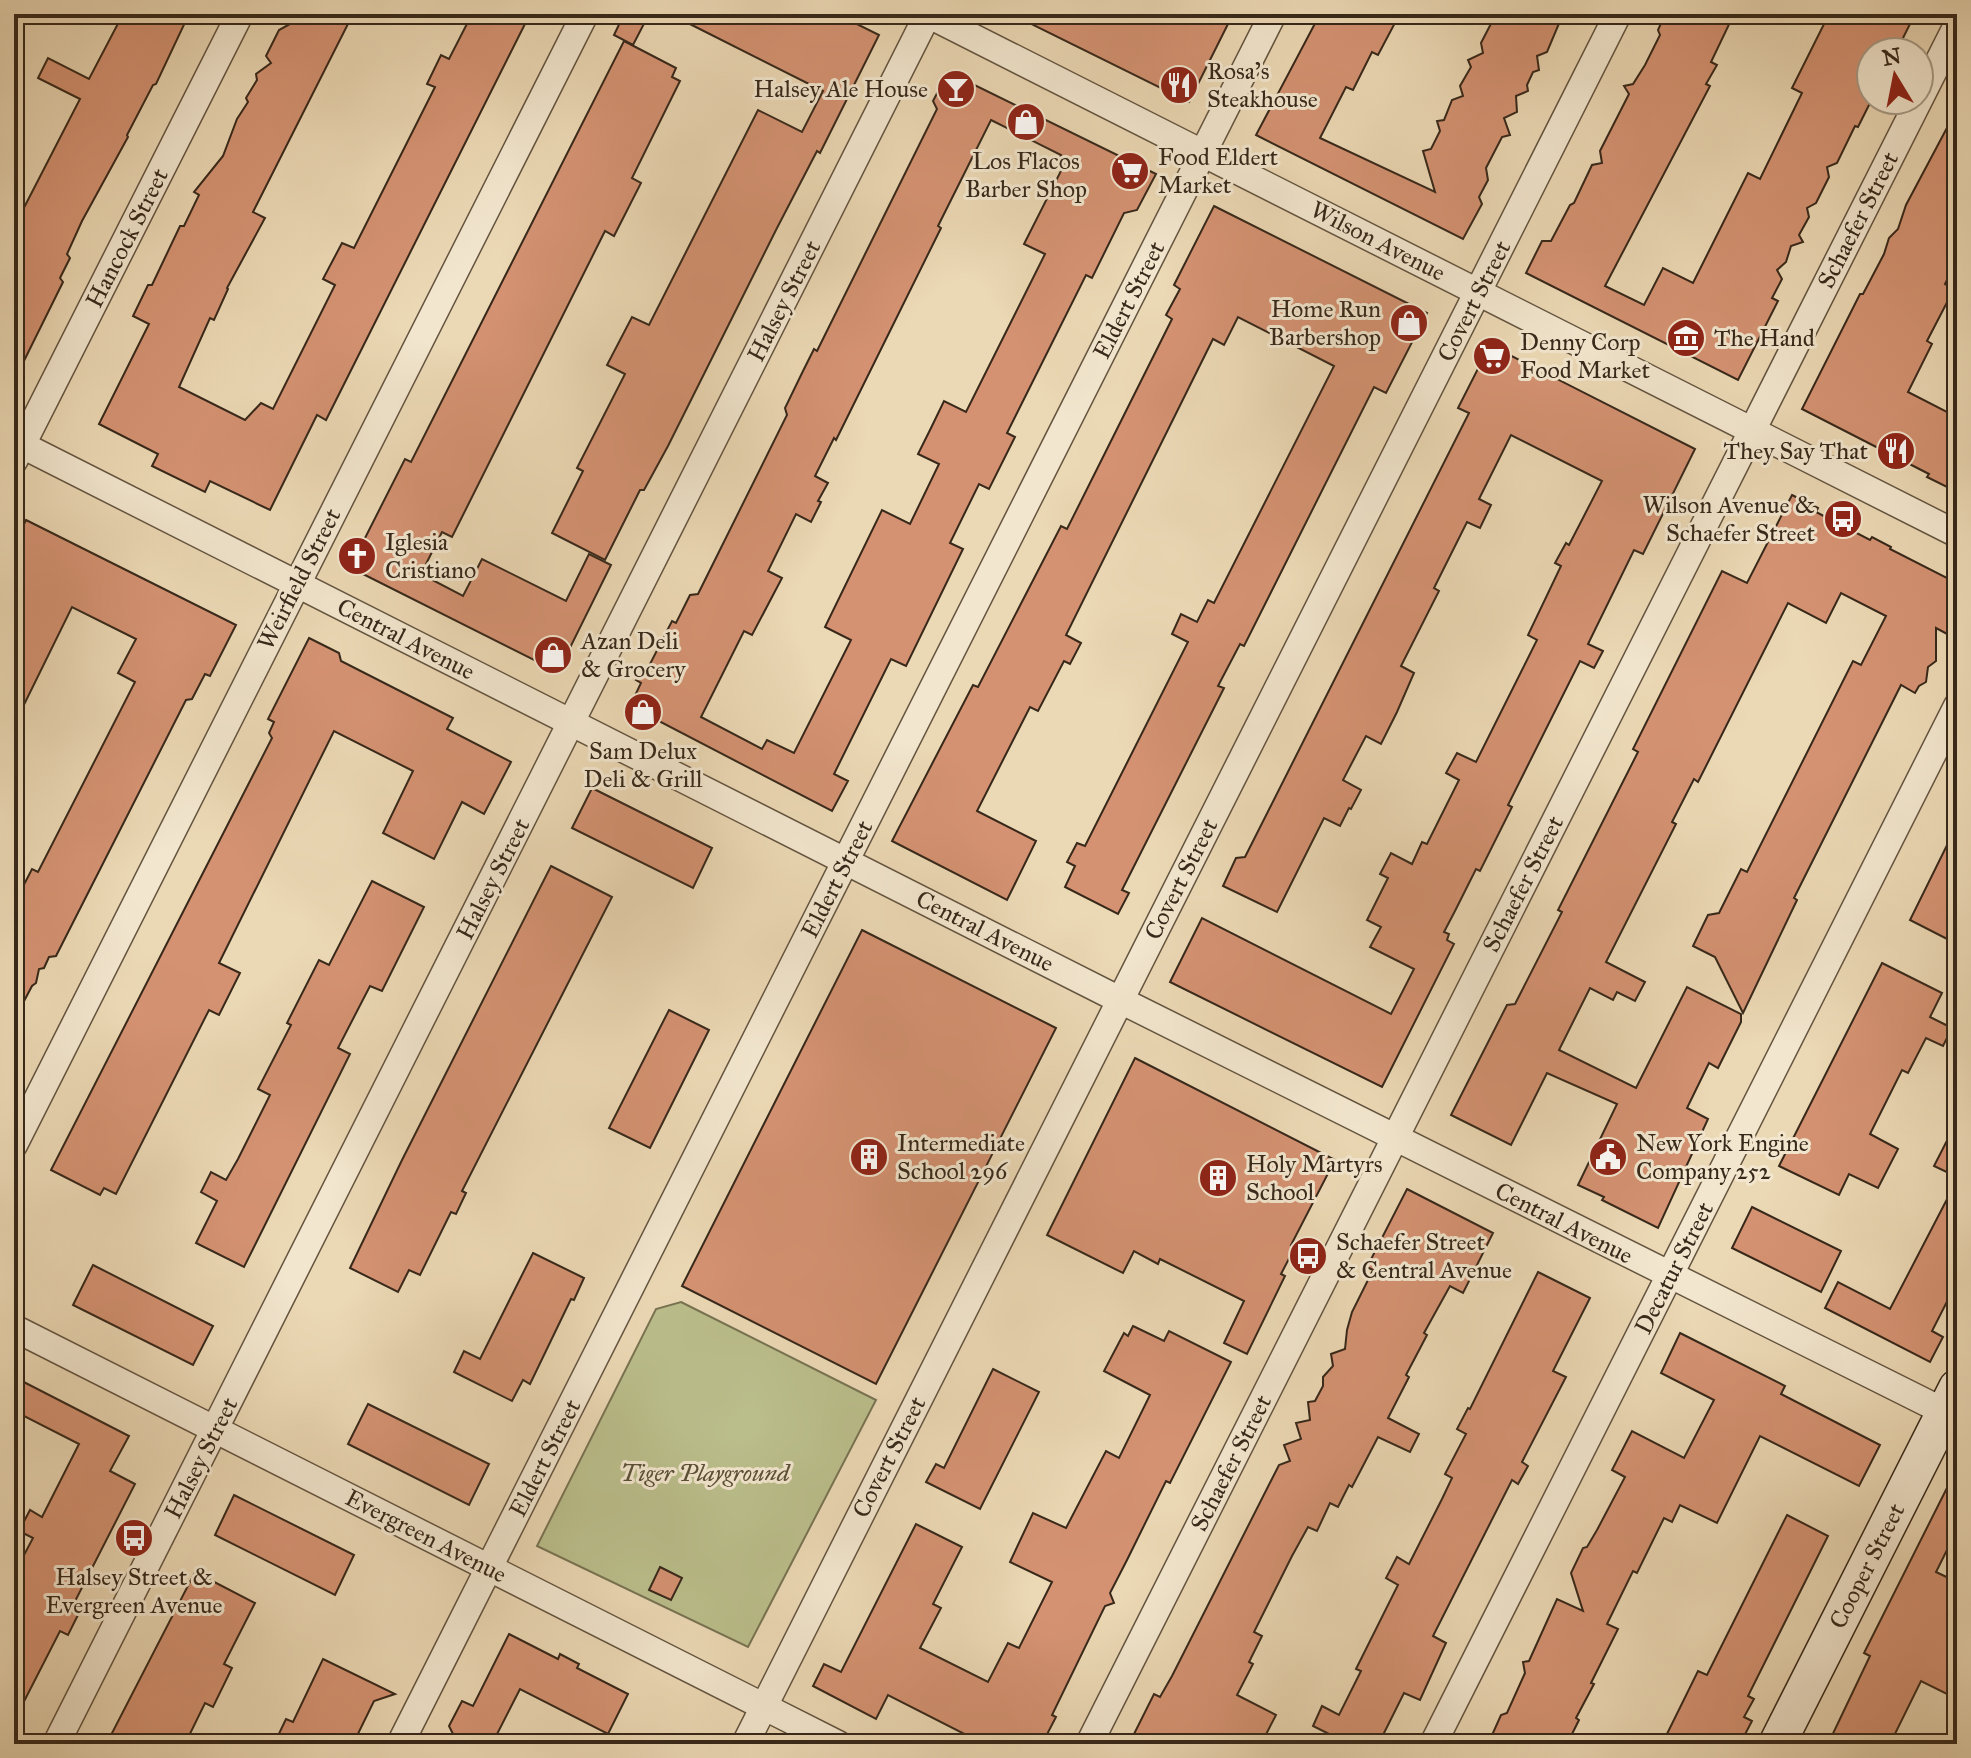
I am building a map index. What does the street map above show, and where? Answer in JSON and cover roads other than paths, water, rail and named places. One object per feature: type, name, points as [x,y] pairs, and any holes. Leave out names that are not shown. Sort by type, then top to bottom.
[{"type":"main road","name":"Cooper Street","points":[[1777,1744],[1953,1406]]},
{"type":"street","name":"Hancock Street","points":[[17,449],[240,14]]},
{"type":"street","name":"Weirfield Street","points":[[14,1145],[585,14]]},
{"type":"street","name":"Wilson Avenue","points":[[928,14],[1957,534]]},
{"type":"street","name":"Halsey Street","points":[[56,1744],[928,14]]},
{"type":"street","name":"Eldert Street","points":[[400,1744],[1273,14]]},
{"type":"street","name":"Covert Street","points":[[745,1744],[1618,14]]},
{"type":"street","name":"Schaefer Street","points":[[1089,1744],[1957,25]]},
{"type":"street","name":"Central Avenue","points":[[17,449],[297,583],[1670,1276],[1953,1406]]},
{"type":"street","name":"Decatur Street","points":[[1433,1744],[1957,706]]},
{"type":"street","name":"Evergreen Avenue","points":[[14,1328],[838,1744]]},
{"type":"place","name":"Rosa's Steakhouse","points":[[1179,85]]},
{"type":"place","name":"Halsey Ale House","points":[[956,89]]},
{"type":"place","name":"Los Flacos Barber Shop","points":[[1026,122]]},
{"type":"place","name":"Food Eldert Market","points":[[1130,171]]},
{"type":"place","name":"Home Run Barbershop","points":[[1409,323]]},
{"type":"place","name":"The Hand","points":[[1686,338]]},
{"type":"place","name":"Denny Corp Food Market","points":[[1492,356]]},
{"type":"place","name":"They Say That","points":[[1896,451]]},
{"type":"place","name":"Wilson Avenue & Schaefer Street","points":[[1843,519]]},
{"type":"place","name":"Iglesia Cristiano","points":[[357,556]]},
{"type":"place","name":"Azan Deli & Grocery","points":[[553,655]]},
{"type":"place","name":"Sam Delux Deli & Grill","points":[[643,712]]},
{"type":"place","name":"Intermediate School 296","points":[[869,1157]]},
{"type":"place","name":"New York Engine Company 252","points":[[1608,1157]]},
{"type":"place","name":"Holy Martyrs School","points":[[1218,1178]]},
{"type":"place","name":"Schaefer Street & Central Avenue","points":[[1308,1256]]},
{"type":"place","name":"Halsey Street & Evergreen Avenue","points":[[134,1538]]},
{"type":"park label","name":"Tiger Playground","points":[[705,1473]]}]
